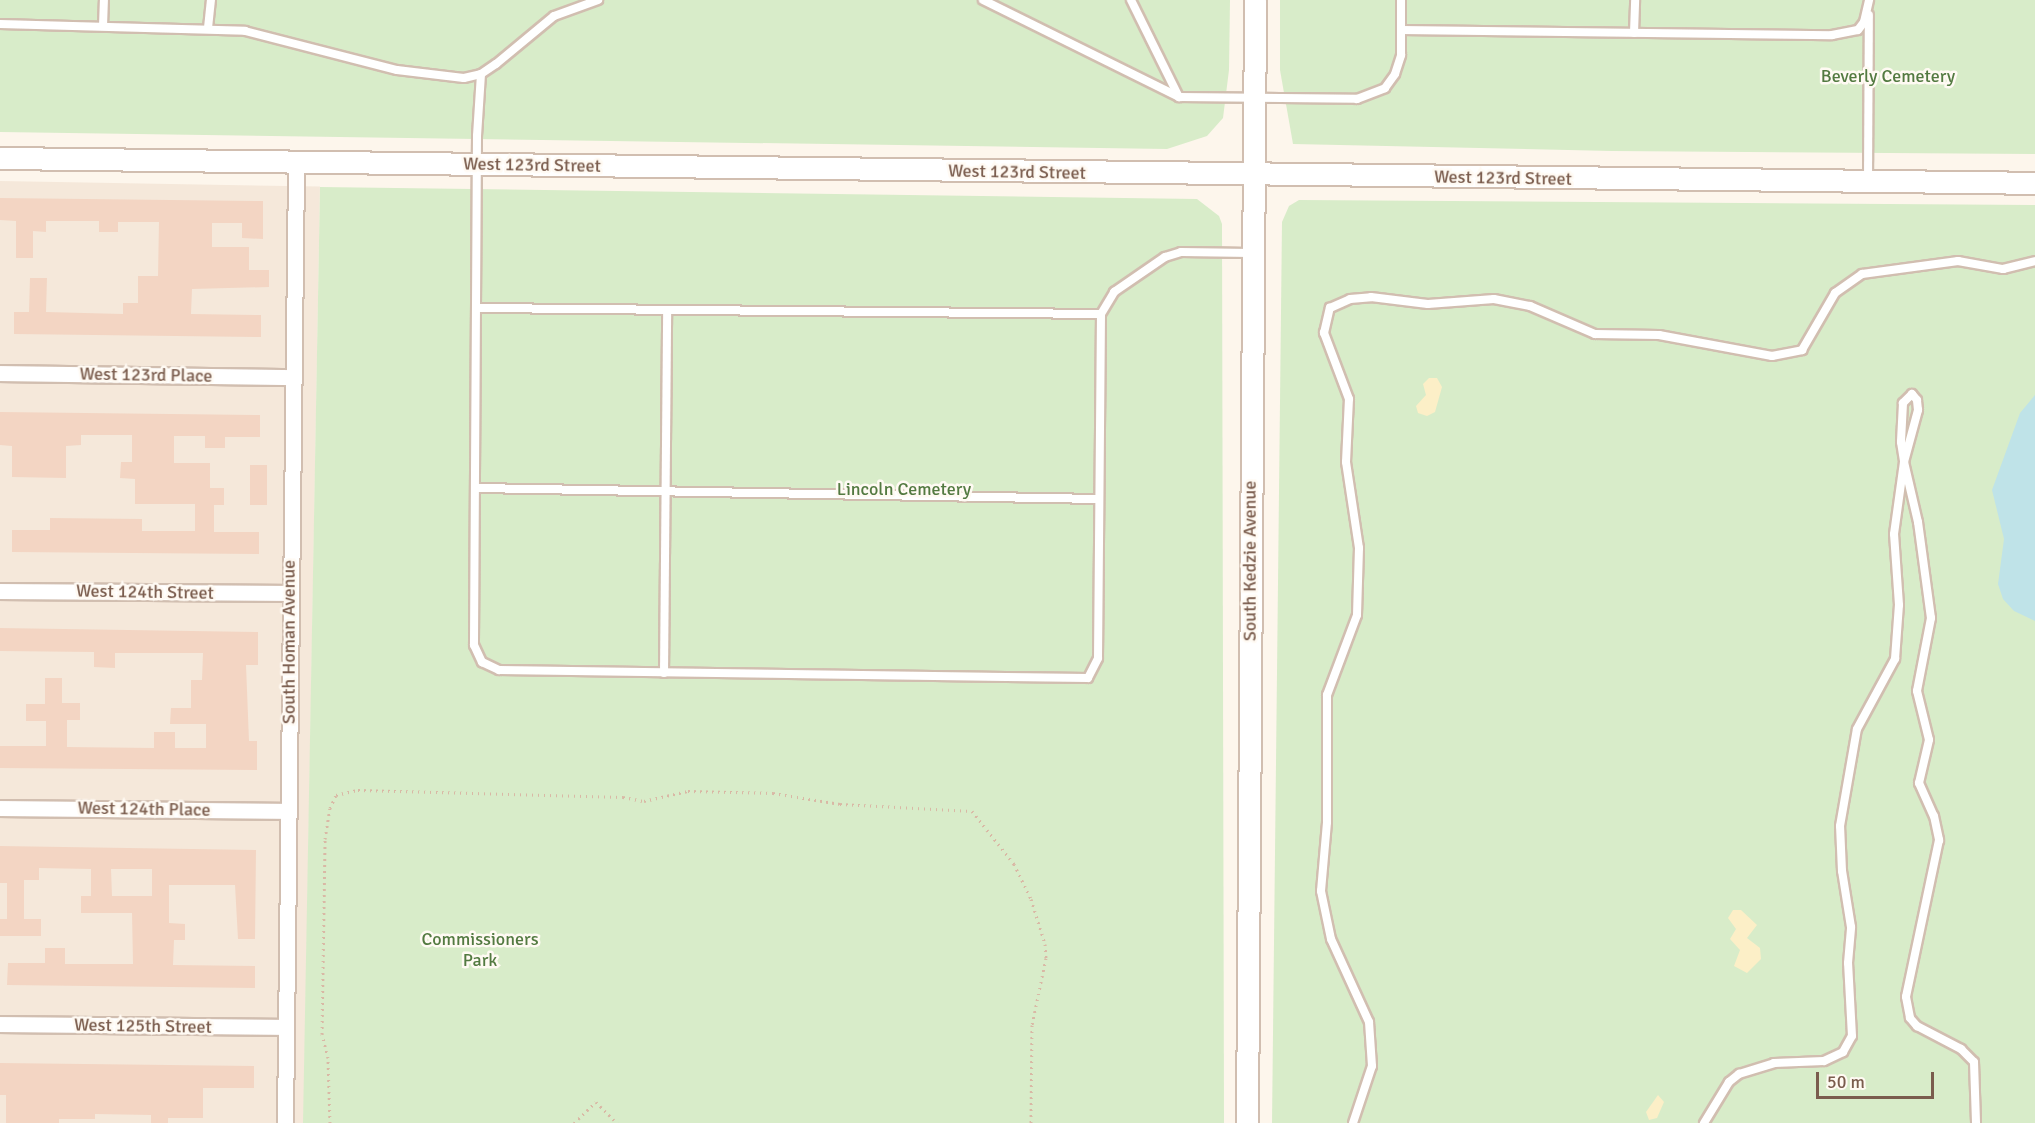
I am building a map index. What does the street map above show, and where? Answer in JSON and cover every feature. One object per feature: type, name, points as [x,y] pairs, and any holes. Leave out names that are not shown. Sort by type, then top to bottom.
[{"type":"street","name":"South Kedzie Avenue","points":[[1247,1123],[1255,0]]},
{"type":"street","name":"West 123rd Street","points":[[0,158],[2035,183]]},
{"type":"street","name":"South Homan Avenue","points":[[285,1123],[289,593],[296,162]]},
{"type":"street","name":"West 123rd Place","points":[[0,373],[292,377]]},
{"type":"street","name":"West 124th Street","points":[[0,591],[289,593]]},
{"type":"street","name":"West 124th Place","points":[[0,808],[289,811]]},
{"type":"street","name":"West 125th Street","points":[[0,1024],[285,1028]]},
{"type":"lane","points":[[103,26],[104,0]]},
{"type":"lane","points":[[208,28],[211,0]]},
{"type":"lane","points":[[0,24],[208,28],[282,38],[435,78],[481,74],[554,16],[598,0]]},
{"type":"lane","points":[[983,0],[1179,97],[1254,98],[1371,97],[1385,88],[1395,74],[1401,30],[1401,0]]},
{"type":"lane","points":[[1131,0],[1179,97]]},
{"type":"lane","points":[[1634,33],[1635,0]]},
{"type":"lane","points":[[1401,30],[1846,34],[1858,30],[1869,4]]},
{"type":"lane","points":[[1868,182],[1869,4]]},
{"type":"lane","points":[[481,74],[478,165],[474,645],[482,662],[499,670],[1088,678],[1098,658],[1101,315],[1123,285],[1165,257],[1181,252],[1252,253]]},
{"type":"lane","points":[[1353,1123],[1372,1066],[1370,1022],[1331,939],[1321,891],[1327,822],[1327,694],[1357,615],[1359,548],[1346,462],[1348,399],[1324,333],[1330,308],[1350,299],[1371,297],[1428,304],[1494,299],[1530,306],[1595,334],[1659,335],[1772,356],[1802,350],[1835,293],[1862,274],[1958,261],[2003,268],[2035,261]]},
{"type":"lane","points":[[478,308],[1101,315]]},
{"type":"lane","points":[[664,673],[667,310]]},
{"type":"lane","points":[[1704,1123],[1729,1082],[1739,1074],[1774,1063],[1824,1061],[1843,1052],[1852,1036],[1848,963],[1851,927],[1842,871],[1840,826],[1857,729],[1895,659],[1899,605],[1894,534],[1904,462],[1918,410],[1917,400],[1912,394],[1903,403],[1904,462],[1918,522],[1931,618],[1917,692],[1929,740],[1919,783],[1934,816],[1939,840],[1906,997],[1910,1018],[1917,1026],[1961,1048],[1974,1062],[1976,1123]]},
{"type":"lane","points":[[476,488],[1099,499]]},
{"type":"path","points":[[330,1123],[328,1058],[322,1034],[325,839],[330,808],[336,795],[358,790],[617,796],[644,801],[688,791],[774,793],[840,804],[972,811],[1014,864],[1031,899],[1045,944],[1046,958],[1032,1025],[1031,1123]]},
{"type":"path","points":[[574,1123],[596,1102],[617,1123]]},
{"type":"shaded area","points":[[0,181],[320,187],[304,1123],[0,1123]]},
{"type":"green space","points":[[0,0],[1230,0],[1229,70],[1223,118],[1207,136],[1167,149],[0,132]]},
{"type":"green space","name":"Beverly Cemetery","points":[[1280,0],[2035,0],[2035,154],[1612,151],[1293,144],[1280,70]]},
{"type":"green space","name":"Lincoln Cemetery","points":[[320,187],[1197,199],[1219,216],[1222,224],[1224,1123],[303,1123]]},
{"type":"green space","points":[[1299,200],[2035,205],[2035,1123],[1272,1123],[1282,222],[1289,206]]},
{"type":"sand","points":[[1429,378],[1437,378],[1442,387],[1435,412],[1427,416],[1418,413],[1416,406],[1426,395],[1423,384]]},
{"type":"sand","points":[[1733,910],[1741,910],[1757,925],[1747,938],[1760,948],[1761,959],[1747,973],[1734,966],[1740,950],[1730,939],[1736,929],[1728,918]]},
{"type":"sand","points":[[1658,1095],[1664,1102],[1657,1118],[1649,1120],[1646,1112]]},
{"type":"water","points":[[2035,395],[2035,621],[2014,611],[2003,599],[1998,584],[2004,539],[1992,490],[2020,413]]},
{"type":"building","points":[[0,198],[263,201],[263,239],[242,238],[242,223],[212,223],[212,247],[249,247],[249,270],[269,270],[269,287],[192,289],[191,314],[261,315],[261,337],[14,334],[14,312],[29,312],[30,278],[47,278],[46,312],[123,314],[123,303],[138,303],[138,276],[158,276],[159,222],[118,222],[118,232],[99,232],[99,221],[46,221],[46,232],[33,231],[33,258],[16,258],[16,221],[0,220]]},
{"type":"building","points":[[0,412],[260,415],[260,437],[225,437],[225,448],[205,448],[205,436],[174,436],[174,463],[210,463],[210,488],[224,488],[224,505],[214,505],[214,532],[259,532],[259,554],[12,552],[12,530],[50,530],[50,518],[142,519],[142,531],[195,531],[195,504],[135,504],[135,479],[120,478],[121,462],[132,462],[132,435],[81,435],[81,445],[66,446],[66,478],[12,477],[12,446],[0,445]]},
{"type":"building","points":[[250,465],[267,465],[267,505],[250,505]]},
{"type":"building","points":[[0,628],[258,632],[258,665],[246,665],[249,741],[257,741],[257,770],[0,768],[0,746],[46,746],[46,721],[26,721],[26,704],[45,704],[45,678],[62,678],[62,703],[80,703],[80,720],[67,720],[67,747],[154,748],[154,732],[175,732],[175,748],[206,748],[206,724],[170,724],[171,708],[191,708],[191,680],[202,680],[203,653],[115,653],[115,668],[94,667],[94,652],[0,651]]},
{"type":"building","points":[[0,846],[256,850],[255,939],[238,939],[235,885],[169,885],[169,923],[185,924],[185,940],[174,940],[173,965],[255,966],[255,988],[7,985],[8,963],[45,963],[45,948],[65,948],[65,964],[133,964],[132,913],[81,913],[81,896],[91,896],[91,869],[39,868],[39,880],[24,880],[24,919],[41,919],[41,936],[0,936],[0,919],[7,919],[7,883],[0,883]],"holes":[[[111,869],[152,869],[152,896],[112,896]]]},
{"type":"building","points":[[0,1063],[254,1066],[254,1088],[203,1088],[203,1118],[168,1118],[168,1123],[151,1123],[151,1115],[95,1114],[95,1119],[59,1119],[59,1123],[6,1123],[6,1095],[0,1095]]},
{"type":"park label","name":"Commissioners Park","points":[[480,950]]}]
